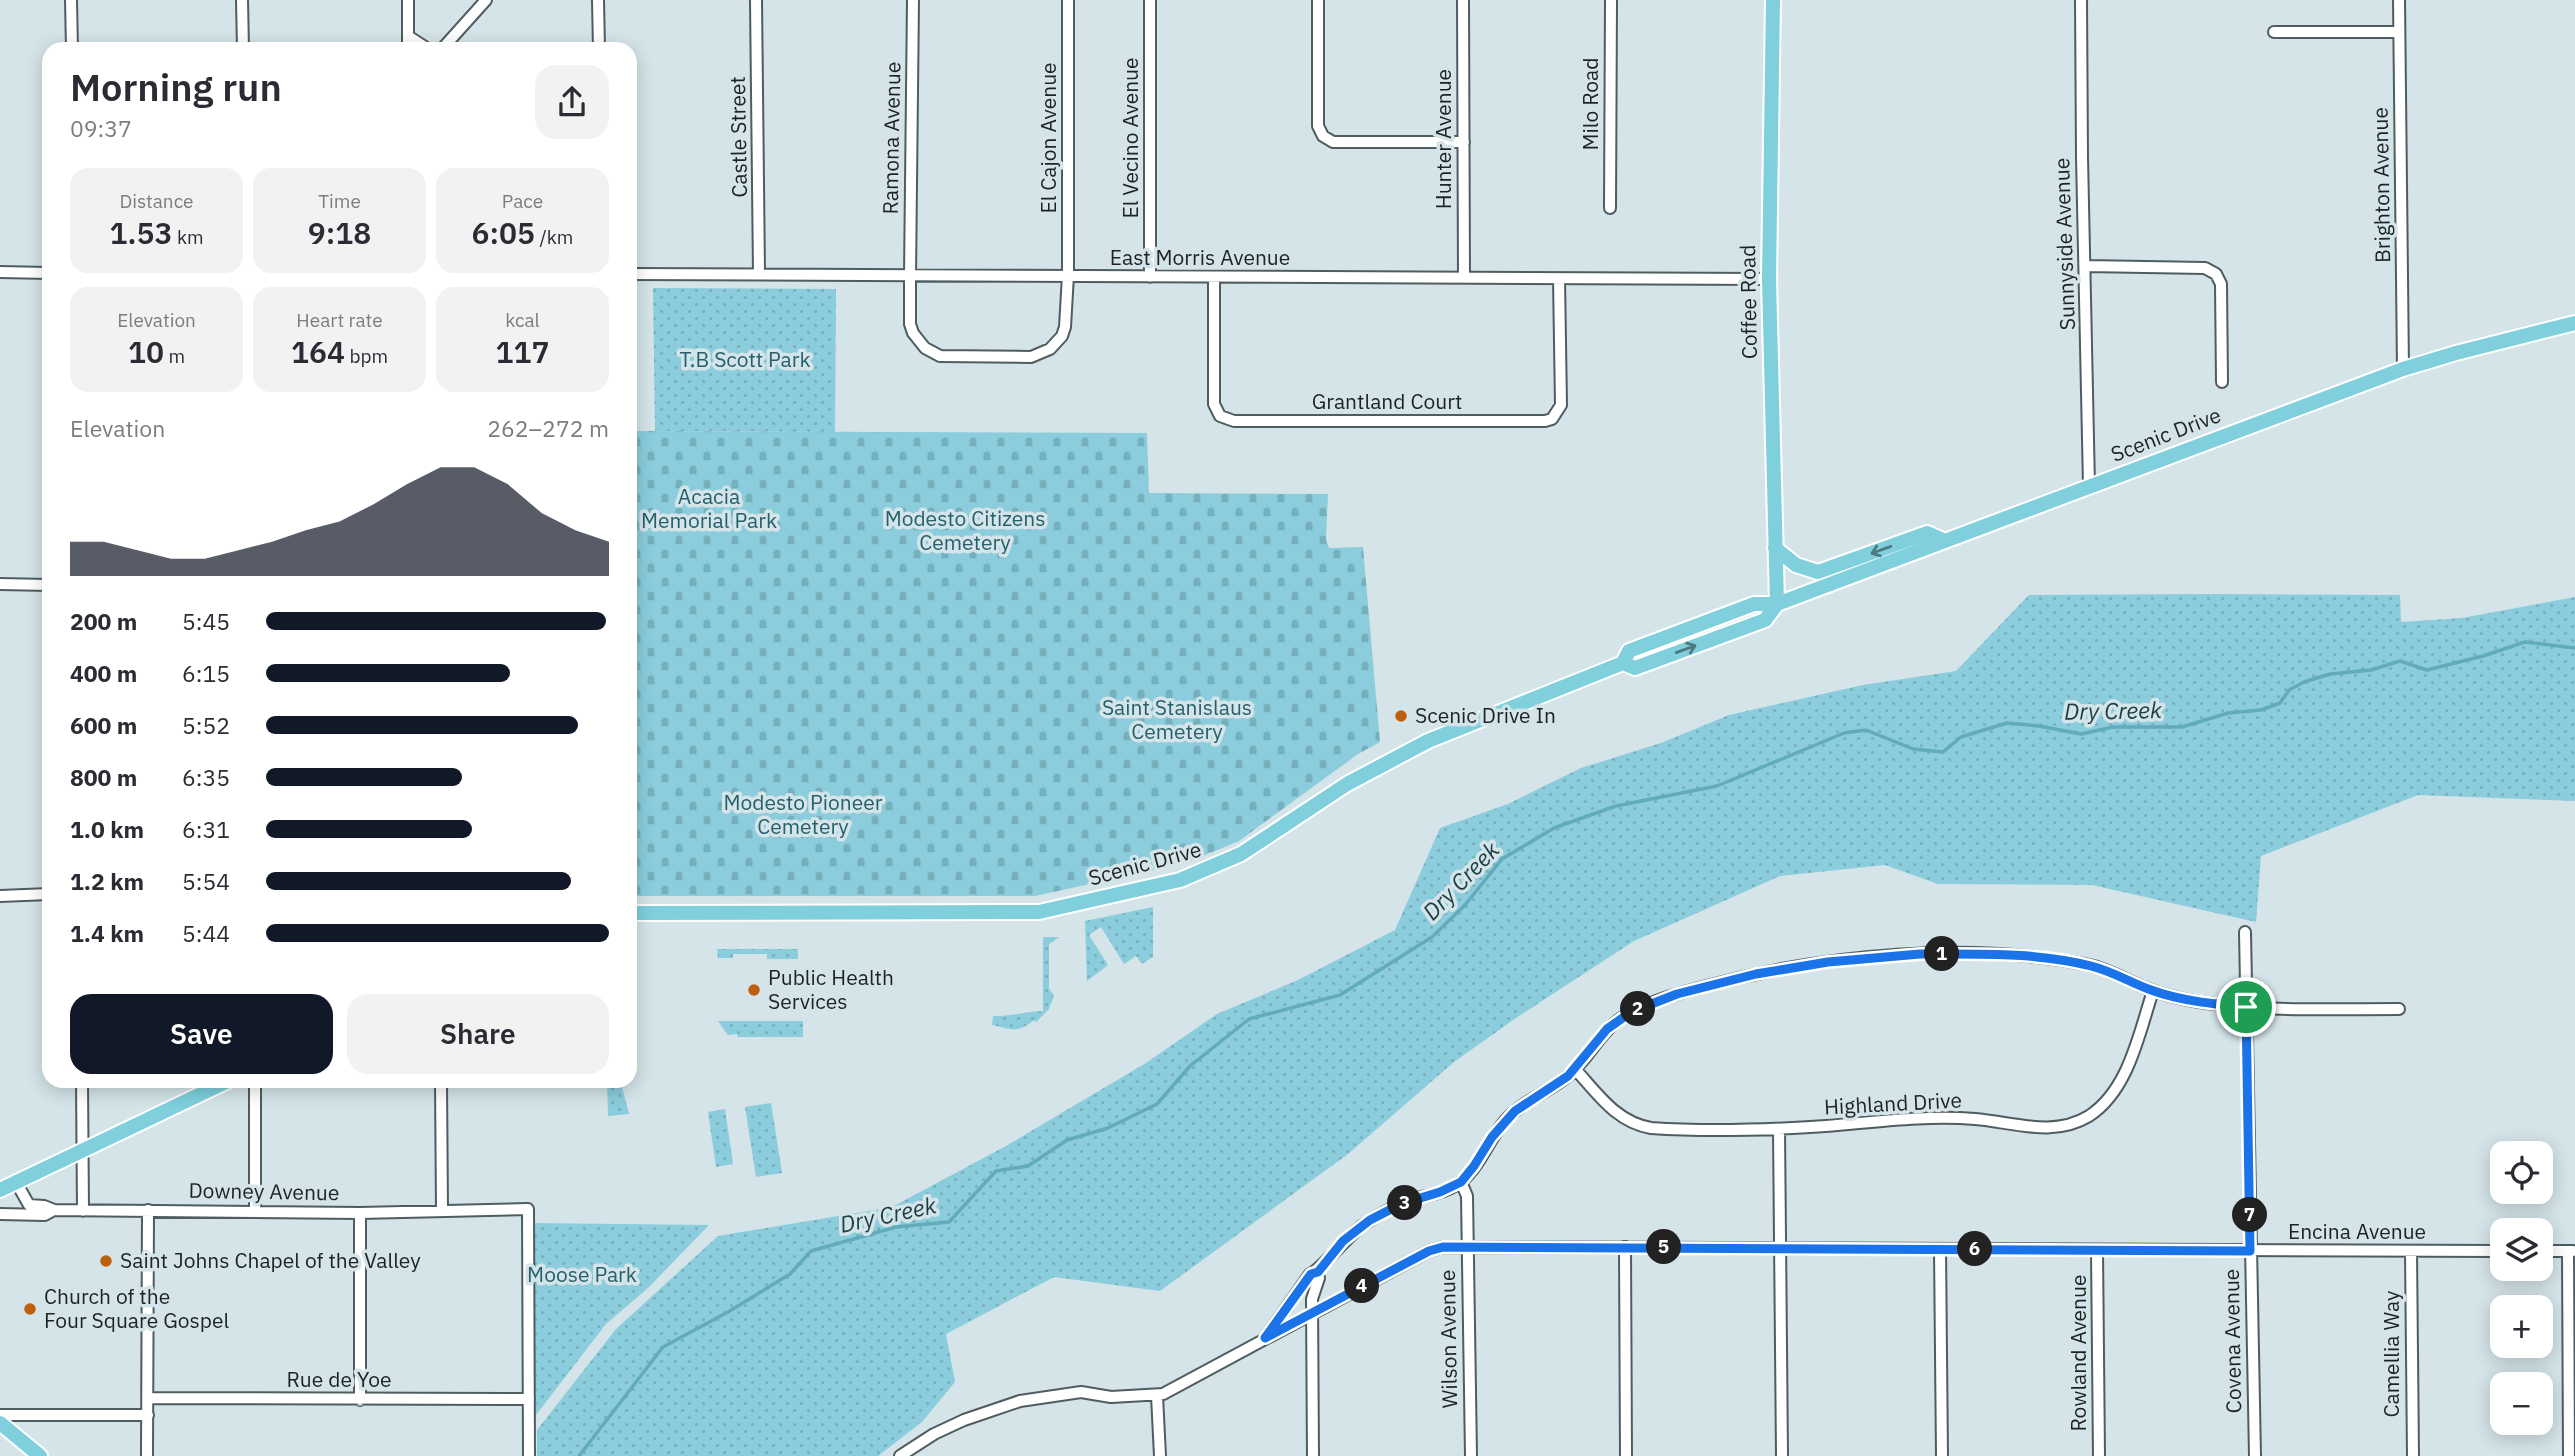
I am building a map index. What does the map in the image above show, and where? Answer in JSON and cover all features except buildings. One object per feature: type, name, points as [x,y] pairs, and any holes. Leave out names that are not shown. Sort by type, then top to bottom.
[{"type":"main road","name":"Coffee Road","points":[[1773,0],[1769,279],[1777,604]]},
{"type":"main road","name":"Scenic Drive","points":[[637,913],[1040,912],[1180,880],[1250,849],[1347,783],[1408,750],[1469,723],[1623,663],[1635,668],[1765,620],[1777,604],[2403,369],[2575,323]]},
{"type":"main road","points":[[1775,548],[1796,565],[1818,572],[1927,533],[1945,541]]},
{"type":"main road","points":[[0,1190],[214,1088]]},
{"type":"main road","points":[[0,1423],[40,1456]]},
{"type":"street","points":[[71,0],[72,42]]},
{"type":"street","points":[[242,0],[243,42]]},
{"type":"street","points":[[408,0],[408,42]]},
{"type":"street","points":[[448,42],[486,0]]},
{"type":"street","points":[[598,0],[599,42]]},
{"type":"street","name":"Castle Street","points":[[756,0],[759,274]]},
{"type":"street","name":"Ramona Avenue","points":[[913,0],[910,276],[913,333],[925,348],[944,356],[1031,357],[1050,349],[1062,336],[1068,275]]},
{"type":"street","name":"El Cajon Avenue","points":[[1068,0],[1068,275]]},
{"type":"street","name":"El Vecino Avenue","points":[[1150,0],[1150,277]]},
{"type":"street","points":[[1318,0],[1318,126],[1323,136],[1333,142],[1464,142]]},
{"type":"street","name":"Hunter Avenue","points":[[1463,0],[1464,278]]},
{"type":"street","name":"Milo Road","points":[[1610,208],[1611,0]]},
{"type":"street","name":"Sunnyside Avenue","points":[[2081,0],[2080,73],[2089,486]]},
{"type":"street","name":"Brighton Avenue","points":[[2399,0],[2403,369]]},
{"type":"street","points":[[2274,32],[2399,32]]},
{"type":"street","points":[[408,36],[417,42]]},
{"type":"street","points":[[2086,266],[2205,268],[2216,274],[2221,284],[2222,382]]},
{"type":"street","points":[[0,272],[42,272]]},
{"type":"street","name":"East Morris Avenue","points":[[637,274],[1769,279]]},
{"type":"street","name":"Grantland Court","points":[[1214,277],[1216,410],[1227,420],[1275,421],[1545,421],[1552,418],[1560,405],[1559,279]]},
{"type":"street","points":[[0,584],[42,585]]},
{"type":"street","points":[[0,896],[42,894]]},
{"type":"street","name":"Covena Avenue","points":[[2245,932],[2255,1456]]},
{"type":"street","points":[[1265,1338],[1311,1274],[1318,1272],[1343,1241],[1370,1220],[1401,1204],[1440,1192],[1461,1182],[1492,1137],[1515,1111],[1575,1069],[1612,1024],[1644,1006],[1733,979],[1818,963],[1920,954],[2023,957],[2091,965],[2153,991],[2197,1002],[2246,1007],[2399,1009]]},
{"type":"street","name":"Highland Drive","points":[[1575,1069],[1614,1113],[1641,1126],[1696,1130],[1779,1129],[1937,1118],[1975,1119],[2042,1128],[2073,1123],[2092,1114],[2114,1093],[2128,1065],[2153,991]]},
{"type":"street","points":[[82,1088],[83,1211]]},
{"type":"street","points":[[255,1088],[255,1211]]},
{"type":"street","points":[[441,1088],[442,1211]]},
{"type":"street","points":[[1779,1129],[1782,1456]]},
{"type":"street","points":[[16,1182],[29,1205],[54,1210]]},
{"type":"street","name":"Wilson Avenue","points":[[1461,1182],[1467,1196],[1471,1456]]},
{"type":"street","name":"Downey Avenue","points":[[0,1214],[45,1215],[54,1210],[360,1213],[528,1209],[529,1399]]},
{"type":"street","points":[[147,1456],[148,1210]]},
{"type":"street","points":[[360,1213],[360,1400]]},
{"type":"street","name":"Encina Avenue","points":[[1157,1396],[1432,1250],[1443,1247],[2490,1251]]},
{"type":"street","points":[[1625,1247],[1626,1456]]},
{"type":"street","points":[[1940,1249],[1942,1456]]},
{"type":"street","name":"Rowland Avenue","points":[[2097,1250],[2099,1456]]},
{"type":"street","name":"Camellia Way","points":[[2411,1251],[2413,1456]]},
{"type":"street","points":[[2553,1251],[2572,1251],[2569,1456]]},
{"type":"street","points":[[1313,1456],[1312,1294],[1319,1278],[1318,1272]]},
{"type":"street","points":[[900,1456],[964,1419],[1020,1401],[1080,1392],[1111,1397],[1157,1396],[1160,1456]]},
{"type":"street","name":"Rue de Yoe","points":[[148,1398],[529,1399]]},
{"type":"street","points":[[529,1399],[529,1456]]},
{"type":"street","points":[[0,1415],[148,1415]]},
{"type":"green space","name":"T.B Scott Park","points":[[653,288],[836,289],[835,432],[655,431]]},
{"type":"green space","points":[[637,431],[1147,433],[1149,493],[1328,494],[1326,539],[1329,548],[1363,547],[1380,742],[1358,754],[1239,841],[1186,863],[1035,896],[637,896]]},
{"type":"green space","points":[[2029,595],[2400,595],[2401,622],[2462,618],[2575,597],[2575,801],[2418,795],[2261,856],[2256,922],[2092,885],[1938,884],[1885,865],[1780,876],[1634,941],[1516,1018],[1454,1062],[1348,1154],[1160,1291],[1054,1277],[946,1334],[955,1382],[922,1422],[878,1456],[537,1456],[537,1430],[616,1329],[718,1236],[892,1207],[1006,1146],[1146,1063],[1217,1014],[1298,980],[1395,930],[1440,828],[1508,804],[1581,768],[1661,743],[1729,715],[1863,685],[1956,671]]},
{"type":"green space","points":[[1153,907],[1153,957],[1142,964],[1136,956],[1124,964],[1101,927],[1089,935],[1108,965],[1087,981],[1085,921]]},
{"type":"green space","points":[[1043,937],[1059,937],[1049,944],[1049,989],[1054,995],[1049,1009],[1036,1022],[1034,1020],[1019,1029],[992,1025],[993,1016],[1043,1011]]},
{"type":"green space","points":[[717,949],[798,949],[798,959],[767,959],[767,954],[733,954],[733,958],[718,958]]},
{"type":"green space","points":[[718,1021],[803,1021],[803,1037],[738,1037],[737,1034],[728,1035]]},
{"type":"green space","points":[[607,1088],[622,1088],[629,1114],[608,1116]]},
{"type":"green space","points":[[771,1103],[782,1173],[756,1177],[745,1107]]},
{"type":"green space","points":[[725,1109],[733,1164],[716,1167],[708,1112]]},
{"type":"green space","name":"Moose Park","points":[[528,1223],[709,1225],[648,1288],[606,1324],[529,1424]]},
{"type":"waterway","name":"Dry Creek","points":[[579,1456],[663,1347],[790,1274],[811,1251],[896,1227],[949,1222],[996,1171],[1028,1166],[1067,1140],[1108,1128],[1157,1104],[1190,1066],[1249,1019],[1340,995],[1432,937],[1465,905],[1502,859],[1554,828],[1616,806],[1717,786],[1844,733],[1866,730],[1913,749],[1943,752],[1961,737],[2007,723],[2081,734],[2113,727],[2182,727],[2228,713],[2261,710],[2280,703],[2289,690],[2304,682],[2330,674],[2371,670],[2400,661],[2427,670],[2525,642],[2575,648]]},
{"type":"place","name":"Scenic Drive In","points":[[1401,716]]},
{"type":"place","name":"Public Health Services","points":[[754,990]]},
{"type":"place","name":"Saint Johns Chapel of the Valley","points":[[106,1261]]},
{"type":"place","name":"Church of the Four Square Gospel","points":[[30,1309]]},
{"type":"route","points":[[1962,954],[2023,957],[2091,965],[2147,989],[2171,996],[2197,1002],[2246,1007],[2250,1251],[1443,1247],[1429,1251],[1265,1338],[1311,1274],[1318,1272],[1348,1236],[1390,1209],[1461,1182],[1511,1115],[1527,1101],[1568,1076],[1612,1024],[1637,1009],[1677,994],[1756,974],[1808,965],[1876,957],[1962,954]]},
{"type":"park label","name":"Acacia Memorial Park","points":[[709,509]]},
{"type":"park label","name":"Modesto Citizens Cemetery","points":[[965,531]]},
{"type":"park label","name":"Saint Stanislaus Cemetery","points":[[1177,720]]},
{"type":"park label","name":"Modesto Pioneer Cemetery","points":[[803,815]]}]
